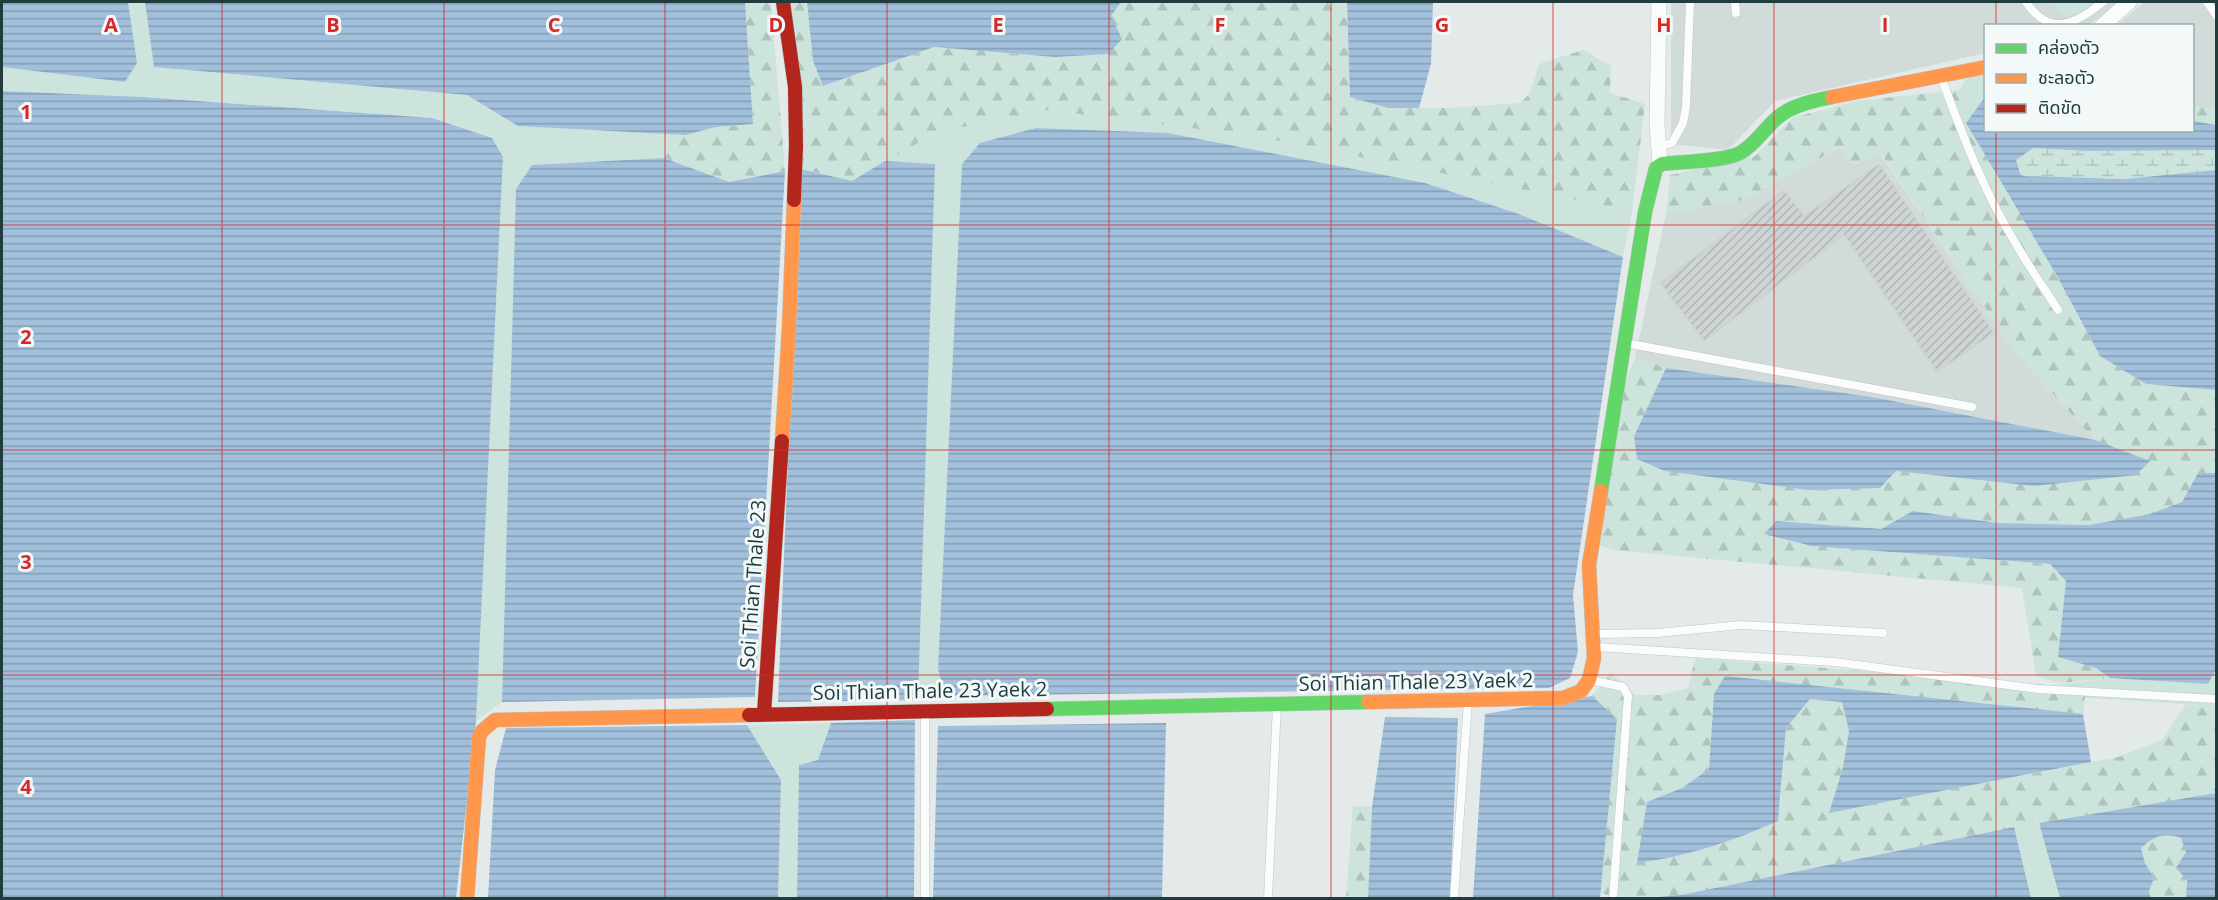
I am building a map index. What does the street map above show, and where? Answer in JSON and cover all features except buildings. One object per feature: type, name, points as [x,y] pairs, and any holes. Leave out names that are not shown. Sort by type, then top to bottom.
[{"type":"street","name":"Soi Thian Thale 23","points":[[764,714],[789,327],[796,146],[795,87],[783,2]]},
{"type":"street","points":[[1588,680],[1594,658],[1589,565],[1623,343],[1645,212],[1656,170],[1659,147],[1659,2]]},
{"type":"street","points":[[2104,24],[2129,2]]},
{"type":"street","points":[[1656,170],[1742,153],[1779,117],[1811,101],[1984,66]]},
{"type":"street","name":"Soi Thian Thale 23 Yaek 2","points":[[764,714],[1563,698],[1581,692],[1588,680]]},
{"type":"street","points":[[467,898],[479,737],[482,730],[490,723],[505,719],[764,714]]},
{"type":"lane","points":[[1659,147],[1672,143],[1683,123],[1686,107],[1690,2]]},
{"type":"lane","points":[[1735,2],[1736,13]]},
{"type":"lane","points":[[2026,2],[2045,20],[2057,24]]},
{"type":"lane","points":[[2066,24],[2084,17],[2103,2]]},
{"type":"lane","points":[[2207,2],[2217,15]]},
{"type":"lane","points":[[1940,75],[1961,132],[1991,198],[2015,244],[2058,310]]},
{"type":"lane","points":[[1623,343],[1972,407]]},
{"type":"lane","points":[[1594,640],[1741,625],[1883,633]]},
{"type":"lane","points":[[1594,640],[1835,662],[2038,688],[2217,699]]},
{"type":"lane","points":[[1588,680],[1623,687],[1628,696],[1612,898]]},
{"type":"lane","points":[[1454,898],[1468,700]]},
{"type":"lane","points":[[1268,898],[1277,704]]},
{"type":"lane","points":[[925,711],[925,898]]},
{"type":"shaded area","points":[[1671,2],[2119,2],[2090,24],[1984,24],[1984,53],[1775,101],[1728,150],[1671,144]]},
{"type":"shaded area","points":[[2144,2],[2216,2],[2216,109],[2194,105],[2194,24],[2118,24]]},
{"type":"shaded area","points":[[1840,147],[1881,155],[2015,352],[2095,440],[1872,397],[1666,368],[1635,358],[1666,214],[1743,200]]},
{"type":"green space","points":[[128,2],[145,2],[154,67],[467,95],[518,126],[685,135],[664,158],[532,165],[516,189],[502,702],[476,721],[503,157],[492,138],[432,118],[143,97],[2,91],[2,67],[125,82],[137,63]]},
{"type":"green space","points":[[745,2],[771,2],[785,171],[729,182],[664,158],[685,135],[716,127],[753,124]]},
{"type":"green space","points":[[790,2],[807,2],[813,61],[823,86],[934,47],[1055,57],[1108,54],[1111,16],[1121,2],[1347,2],[1350,96],[1388,108],[1448,108],[1520,103],[1530,93],[1539,64],[1583,50],[1611,66],[1610,93],[1645,104],[1632,211],[1254,136],[1047,110],[937,132],[852,181],[800,169]]},
{"type":"green space","points":[[2051,2],[2094,2],[2079,12],[2064,16]]},
{"type":"green space","points":[[1984,75],[1984,98],[1966,123],[1959,90],[1966,79]]},
{"type":"green space","points":[[1959,90],[1966,123],[2057,276],[2100,356],[2146,384],[2216,390],[2216,473],[2198,473],[2182,502],[2150,514],[2089,525],[1997,523],[1914,511],[1881,529],[1812,546],[2050,564],[2066,581],[2058,657],[2096,668],[2110,678],[2060,683],[2036,676],[2022,588],[1613,550],[1599,545],[1624,386],[1635,358],[1666,368],[1634,436],[1896,471],[2034,486],[2150,462],[2095,440],[2015,352],[1882,155],[1851,165],[1840,147],[1743,200],[1666,214],[1670,175],[1755,156],[1792,118],[1856,101]]},
{"type":"green space","points":[[2194,105],[2216,109],[2216,125],[2194,121]]},
{"type":"green space","points":[[1047,110],[1254,136],[1632,211],[1623,257],[1519,214],[1425,183],[1168,133],[1036,128],[980,143],[962,164],[938,669],[945,696],[918,700],[935,164],[885,161],[937,132]]},
{"type":"green space","points":[[2032,148],[2086,151],[2216,150],[2216,170],[2125,179],[2020,176],[2016,159]]},
{"type":"green space","points":[[1695,658],[2086,688],[2083,714],[1982,704],[1714,694],[1709,769],[1682,788],[1647,802],[1638,863],[1780,808],[1786,728],[1810,699],[1842,702],[1849,731],[1843,767],[1829,813],[2118,757],[2162,740],[2186,704],[2216,709],[2216,793],[2014,827],[1681,895],[1640,898],[1600,893],[1617,719],[1592,696],[1611,673],[1635,695],[1660,695],[1688,688]]},
{"type":"green space","points":[[2216,670],[2216,709],[2186,704],[2085,698],[2086,688],[2057,685],[2110,678],[2208,684]]},
{"type":"green space","points":[[831,723],[818,760],[799,765],[797,898],[778,898],[781,780],[747,725]]},
{"type":"green space","points":[[1353,806],[1372,807],[1368,898],[1346,898]]},
{"type":"green space","points":[[2039,823],[2060,898],[2031,898],[2014,827]]},
{"type":"green space","points":[[2169,833],[2181,838],[2186,852],[2186,898],[2152,898],[2149,891],[2154,878],[2145,863],[2141,848],[2151,839]]},
{"type":"water","points":[[2,2],[128,2],[137,63],[125,82],[2,67]]},
{"type":"water","points":[[145,2],[745,2],[753,124],[716,127],[685,135],[518,126],[467,95],[154,67]]},
{"type":"water","points":[[807,2],[1121,2],[1111,16],[1122,39],[1108,54],[1055,57],[934,47],[823,86],[813,61]]},
{"type":"water","points":[[1347,2],[1433,2],[1431,64],[1419,108],[1388,108],[1350,97]]},
{"type":"water","points":[[2,91],[143,97],[432,118],[492,138],[503,157],[476,721],[456,898],[2,898]]},
{"type":"water","points":[[1984,98],[1984,132],[2194,132],[2194,121],[2216,125],[2216,150],[2086,151],[2033,148],[2016,160],[2021,176],[2125,179],[2216,170],[2216,390],[2146,384],[2100,356],[2057,276],[1966,123]]},
{"type":"water","points":[[1036,128],[1168,133],[1425,183],[1519,214],[1623,257],[1573,595],[1578,652],[1570,678],[1549,688],[945,696],[938,669],[962,164],[980,143]]},
{"type":"water","points":[[664,158],[729,182],[785,171],[755,697],[502,702],[516,189],[532,165]]},
{"type":"water","points":[[885,161],[935,164],[918,700],[778,702],[800,169],[852,181]]},
{"type":"water","points":[[1666,368],[1872,397],[2095,440],[2150,461],[2136,475],[2034,486],[1896,471],[1880,488],[1808,490],[1665,471],[1637,459],[1634,436]]},
{"type":"water","points":[[2198,473],[2216,473],[2216,670],[2208,684],[2110,678],[2096,668],[2058,657],[2066,581],[2050,564],[1812,546],[1764,534],[1776,521],[1881,529],[1913,511],[1997,523],[2089,525],[2150,514],[2182,502]]},
{"type":"water","points":[[1725,676],[2083,714],[2091,762],[1829,813],[1843,767],[1849,731],[1842,702],[1810,699],[1786,728],[1778,821],[1709,847],[1673,857],[1637,863],[1647,802],[1682,788],[1709,769],[1714,694]]},
{"type":"water","points":[[1592,696],[1617,719],[1600,898],[1473,898],[1485,714]]},
{"type":"water","points":[[1385,717],[1458,718],[1450,898],[1368,898],[1372,807]]},
{"type":"water","points":[[915,720],[914,898],[797,898],[799,765],[818,760],[831,723]]},
{"type":"water","points":[[1166,723],[1162,898],[933,898],[938,726]]},
{"type":"water","points":[[747,725],[781,780],[778,898],[488,898],[495,770],[506,728]]},
{"type":"water","points":[[2216,793],[2216,898],[2186,898],[2187,880],[2176,868],[2186,852],[2181,838],[2164,835],[2155,838],[2141,848],[2145,863],[2154,878],[2149,891],[2151,898],[2060,898],[2039,823]]},
{"type":"water","points":[[2014,827],[2031,898],[1647,898],[1681,895]]},
{"type":"traffic: fast","points":[[1601,491],[1645,212],[1656,168],[1662,164],[1733,156],[1750,146],[1772,122],[1789,110],[1832,97]]},
{"type":"traffic: fast","points":[[1047,709],[1368,702]]},
{"type":"traffic: slow","points":[[1832,97],[1984,67]]},
{"type":"traffic: slow","points":[[782,441],[794,200]]},
{"type":"traffic: slow","points":[[1368,702],[1563,698],[1581,691],[1589,680],[1594,658],[1589,565],[1601,491]]},
{"type":"traffic: slow","points":[[467,898],[479,737],[482,731],[495,720],[749,715]]},
{"type":"traffic: jam","points":[[783,2],[795,87],[794,200]]},
{"type":"traffic: jam","points":[[764,714],[782,441]]},
{"type":"traffic: jam","points":[[749,715],[1047,709]]}]
